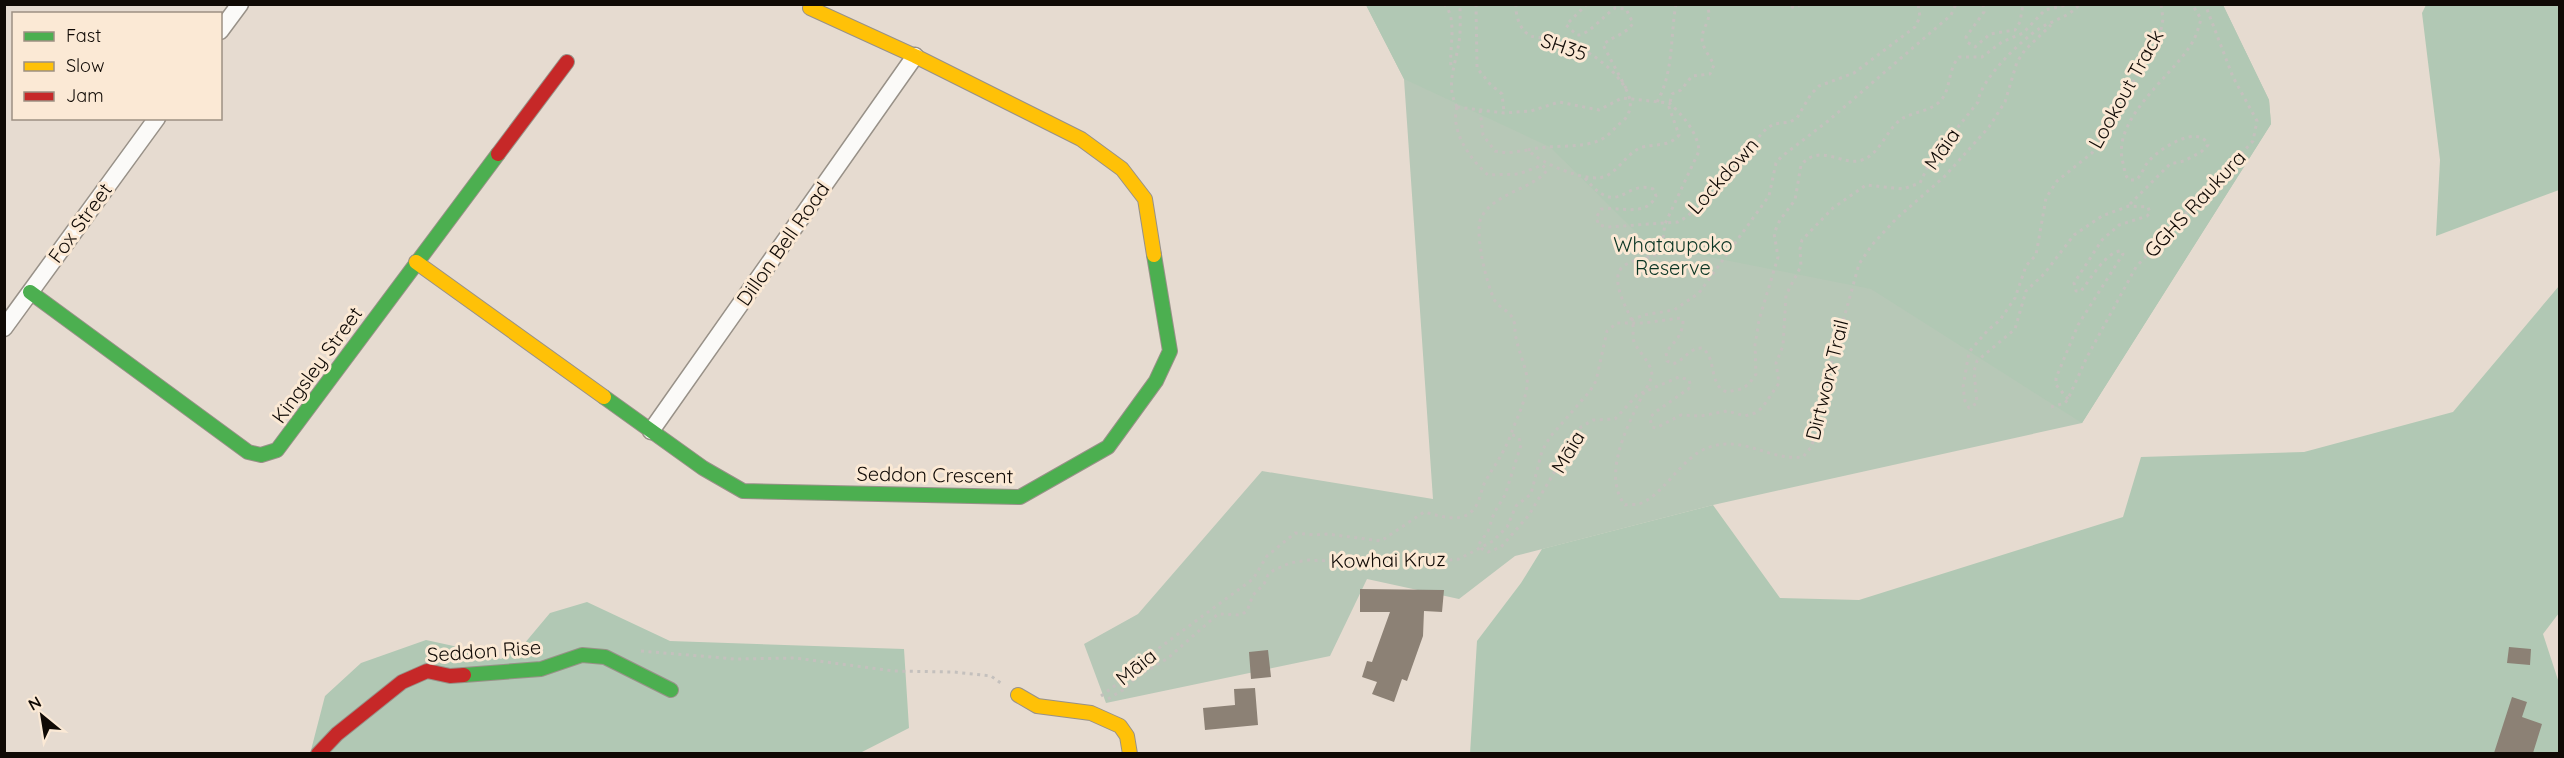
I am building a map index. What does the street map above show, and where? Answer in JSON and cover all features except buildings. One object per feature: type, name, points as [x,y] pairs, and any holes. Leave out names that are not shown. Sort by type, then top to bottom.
[{"type":"street","points":[[222,28],[240,4]]},
{"type":"street","name":"Seddon Crescent","points":[[416,262],[651,432],[703,468],[743,491],[1020,498],[1108,447],[1156,381],[1170,351],[1145,199],[1122,169],[1081,139],[915,56],[810,8]]},
{"type":"street","name":"Dillon Bell Road","points":[[651,432],[915,56]]},
{"type":"street","name":"Kingsley Street","points":[[30,292],[248,452],[261,455],[277,450],[567,62]]},
{"type":"street","name":"Fox Street","points":[[4,328],[156,120]]},
{"type":"street","name":"Seddon Rise","points":[[318,753],[337,734],[402,682],[428,672],[450,676],[540,669],[582,655],[605,657],[670,690]]},
{"type":"street","points":[[1018,695],[1037,706],[1084,712],[1100,716],[1120,726],[1127,736],[1130,753]]},
{"type":"path","points":[[1444,4],[1452,17],[1450,50],[1453,100],[1457,107],[1504,113],[1531,111],[1559,102],[1599,110],[1622,98],[1668,103]]},
{"type":"path","points":[[1452,72],[1460,39],[1460,4]]},
{"type":"path","points":[[1476,4],[1477,68],[1502,94],[1504,113]]},
{"type":"path","name":"SH35","points":[[1516,4],[1522,29],[1531,36],[1564,42],[1585,51],[1612,71],[1630,98]]},
{"type":"path","points":[[1480,110],[1483,135],[1490,148],[1495,152],[1508,153],[1550,145],[1588,145],[1600,141],[1628,116],[1630,98],[1627,88],[1603,45],[1608,40],[1628,31],[1633,23],[1632,18],[1626,9],[1615,8],[1595,23],[1587,33],[1577,36],[1566,25],[1587,4]]},
{"type":"path","points":[[1657,102],[1664,90],[1672,55],[1676,4]]},
{"type":"path","points":[[1528,150],[1536,157],[1585,178],[1602,178],[1640,148],[1663,145],[1676,139],[1679,133],[1668,103],[1672,94],[1681,90],[1689,78],[1710,74],[1714,65],[1702,40],[1704,30],[1710,20],[1706,4]]},
{"type":"path","points":[[1760,4],[1776,4]]},
{"type":"path","points":[[1784,4],[1795,8],[1801,4]]},
{"type":"path","name":"Lockdown","points":[[1585,178],[1596,192],[1605,197],[1619,196],[1648,187],[1653,189],[1656,196],[1646,207],[1639,210],[1600,209],[1596,218],[1599,225],[1608,227],[1678,222],[1688,216],[1766,129],[1774,124],[1790,122],[1797,118],[1811,94],[1819,86],[1854,73],[1915,27],[1920,17],[1918,4]]},
{"type":"path","points":[[1632,321],[1674,310],[1699,292],[1769,196],[1776,163],[1951,15],[1956,4]]},
{"type":"path","points":[[1983,4],[1984,12],[1966,37],[1967,42],[1976,47],[1990,34],[2015,30],[2020,22],[2023,4]]},
{"type":"path","name":"Kowhai Kruz","points":[[1084,712],[1118,693],[1135,678],[1168,658],[1218,614],[1241,615],[1247,611],[1252,594],[1264,584],[1268,575],[1290,563],[1308,560],[1376,563],[1433,562],[1459,559],[1482,549],[1493,541],[1506,527],[1512,511],[1532,494],[1542,451],[1550,437],[1596,381],[1607,330],[1617,323],[1632,321],[1644,323],[1680,318],[1683,320],[1683,328],[1677,342],[1666,352],[1667,360],[1673,364],[1677,363],[1693,349],[1702,348],[1708,354],[1714,379],[1722,390],[1733,391],[1749,384],[1756,374],[1755,345],[1759,320],[1778,257],[1774,233],[1780,220],[1795,200],[1801,165],[1814,156],[1825,155],[1864,160],[1872,154],[1899,121],[1938,104],[1943,97],[1954,63],[1959,57],[1982,57],[2002,42],[2024,33],[2045,10],[2070,4]]},
{"type":"path","name":"Lookout Track","points":[[2129,206],[2102,216],[2074,235],[2044,274],[2026,291],[2014,329],[1977,361],[1974,371],[1977,403],[1969,408],[1965,401],[1963,387],[1969,352],[1988,330],[2001,320],[2015,298],[2026,266],[2036,255],[2046,198],[2056,181],[2092,153],[2160,35],[2163,19],[2161,4]]},
{"type":"path","points":[[2129,206],[2170,164],[2184,161],[2202,152],[2208,146],[2200,136],[2179,140],[2151,158],[2142,175],[2136,180],[2129,180],[2124,175],[2121,144],[2126,128],[2195,38],[2201,19],[2192,4]]},
{"type":"path","name":"GGHS Raukura","points":[[2068,399],[2087,357],[2136,267],[2253,141],[2256,133],[2257,121],[2233,77],[2205,4]]},
{"type":"path","name":"Māia","points":[[1482,549],[1488,552],[1501,547],[1529,515],[1581,426],[1593,420],[1615,419],[1629,401],[1645,392],[1679,377],[1689,380],[1692,384],[1654,413],[1650,418],[1652,427],[1656,428],[1681,415],[1701,416],[1727,411],[1745,416],[1762,408],[1779,383],[1776,363],[1783,346],[1786,295],[1801,266],[1802,240],[1833,208],[1866,185],[1904,189],[1920,183],[1930,162],[1978,102],[1980,90],[1992,74],[2029,37],[2078,5]]},
{"type":"path","name":"Dirtworx Trail","points":[[1668,103],[1691,129],[1699,151],[1665,224],[1660,252],[1625,265],[1618,277],[1620,295],[1632,321],[1635,344],[1652,370],[1652,377],[1629,420],[1617,464],[1616,489],[1625,505],[1640,504],[1652,496],[1690,459],[1706,448],[1742,444],[1780,456],[1803,457],[1812,446],[1827,379],[1859,264],[1872,245],[1897,218],[1945,176],[1989,127],[2005,102],[2021,56],[2054,22]]},
{"type":"path","name":"Māia","points":[[1084,712],[1103,694],[1145,663],[1155,651],[1253,579],[1267,556],[1278,550],[1286,539],[1295,533],[1328,534],[1381,541],[1424,512],[1456,519],[1470,515],[1478,503],[1485,482],[1503,456],[1525,392],[1527,378],[1518,352],[1513,317],[1494,299],[1487,278],[1481,251],[1479,223],[1491,206],[1512,191],[1539,178],[1547,170],[1542,165],[1513,175],[1488,175],[1480,169],[1459,135],[1455,124],[1457,107]]},
{"type":"path","points":[[2051,407],[2065,403],[2068,399],[2056,385],[2056,378],[2078,326],[2122,251],[2114,252],[2107,258],[2081,291],[2076,291],[2074,283],[2102,240],[2119,225],[2139,220],[2150,213],[2148,207],[2141,204],[2129,206]]},
{"type":"path","points":[[1482,549],[1479,544],[1488,531],[1494,513],[1504,495],[1521,445],[1519,438],[1511,434]]},
{"type":"path","points":[[632,649],[652,653],[735,659],[795,658],[894,671],[991,675],[1018,695]]},
{"type":"green space","name":"Whataupoko Reserve","points":[[1366,5],[2223,5],[2269,100],[2271,124],[2082,423],[1713,505],[1515,556],[1459,599],[1367,579],[1330,656],[1106,703],[1084,644],[1138,614],[1262,471],[1433,499],[1404,79]]},
{"type":"green space","points":[[1366,5],[2223,5],[2269,100],[2271,124],[2082,423],[1871,289],[1649,245],[1550,147],[1404,79]]},
{"type":"green space","points":[[2426,5],[2560,5],[2559,190],[2436,236],[2440,160],[2422,13]]},
{"type":"green space","points":[[2559,286],[2559,613],[2543,634],[2559,683],[2559,753],[1470,754],[1477,641],[1521,583],[1542,549],[1713,505],[1780,598],[1859,600],[2123,517],[2141,457],[2304,452],[2453,412]]},
{"type":"green space","points":[[587,602],[670,641],[904,649],[909,728],[860,753],[310,754],[325,696],[361,663],[426,640],[501,659],[524,644],[550,613]]},
{"type":"traffic: fast","points":[[30,292],[248,452],[261,455],[277,450],[498,154]]},
{"type":"traffic: fast","points":[[604,397],[703,468],[743,491],[1020,497],[1108,447],[1156,381],[1170,351],[1154,255]]},
{"type":"traffic: fast","points":[[464,675],[541,669],[582,655],[605,657],[671,690]]},
{"type":"traffic: slow","points":[[810,8],[915,56],[1081,139],[1122,169],[1145,199],[1154,255]]},
{"type":"traffic: slow","points":[[416,262],[604,397]]},
{"type":"traffic: slow","points":[[1018,695],[1037,706],[1091,713],[1120,726],[1127,736],[1130,754]]},
{"type":"traffic: jam","points":[[498,154],[567,62]]},
{"type":"traffic: jam","points":[[318,754],[337,734],[402,682],[427,671],[450,676],[464,675]]}]
